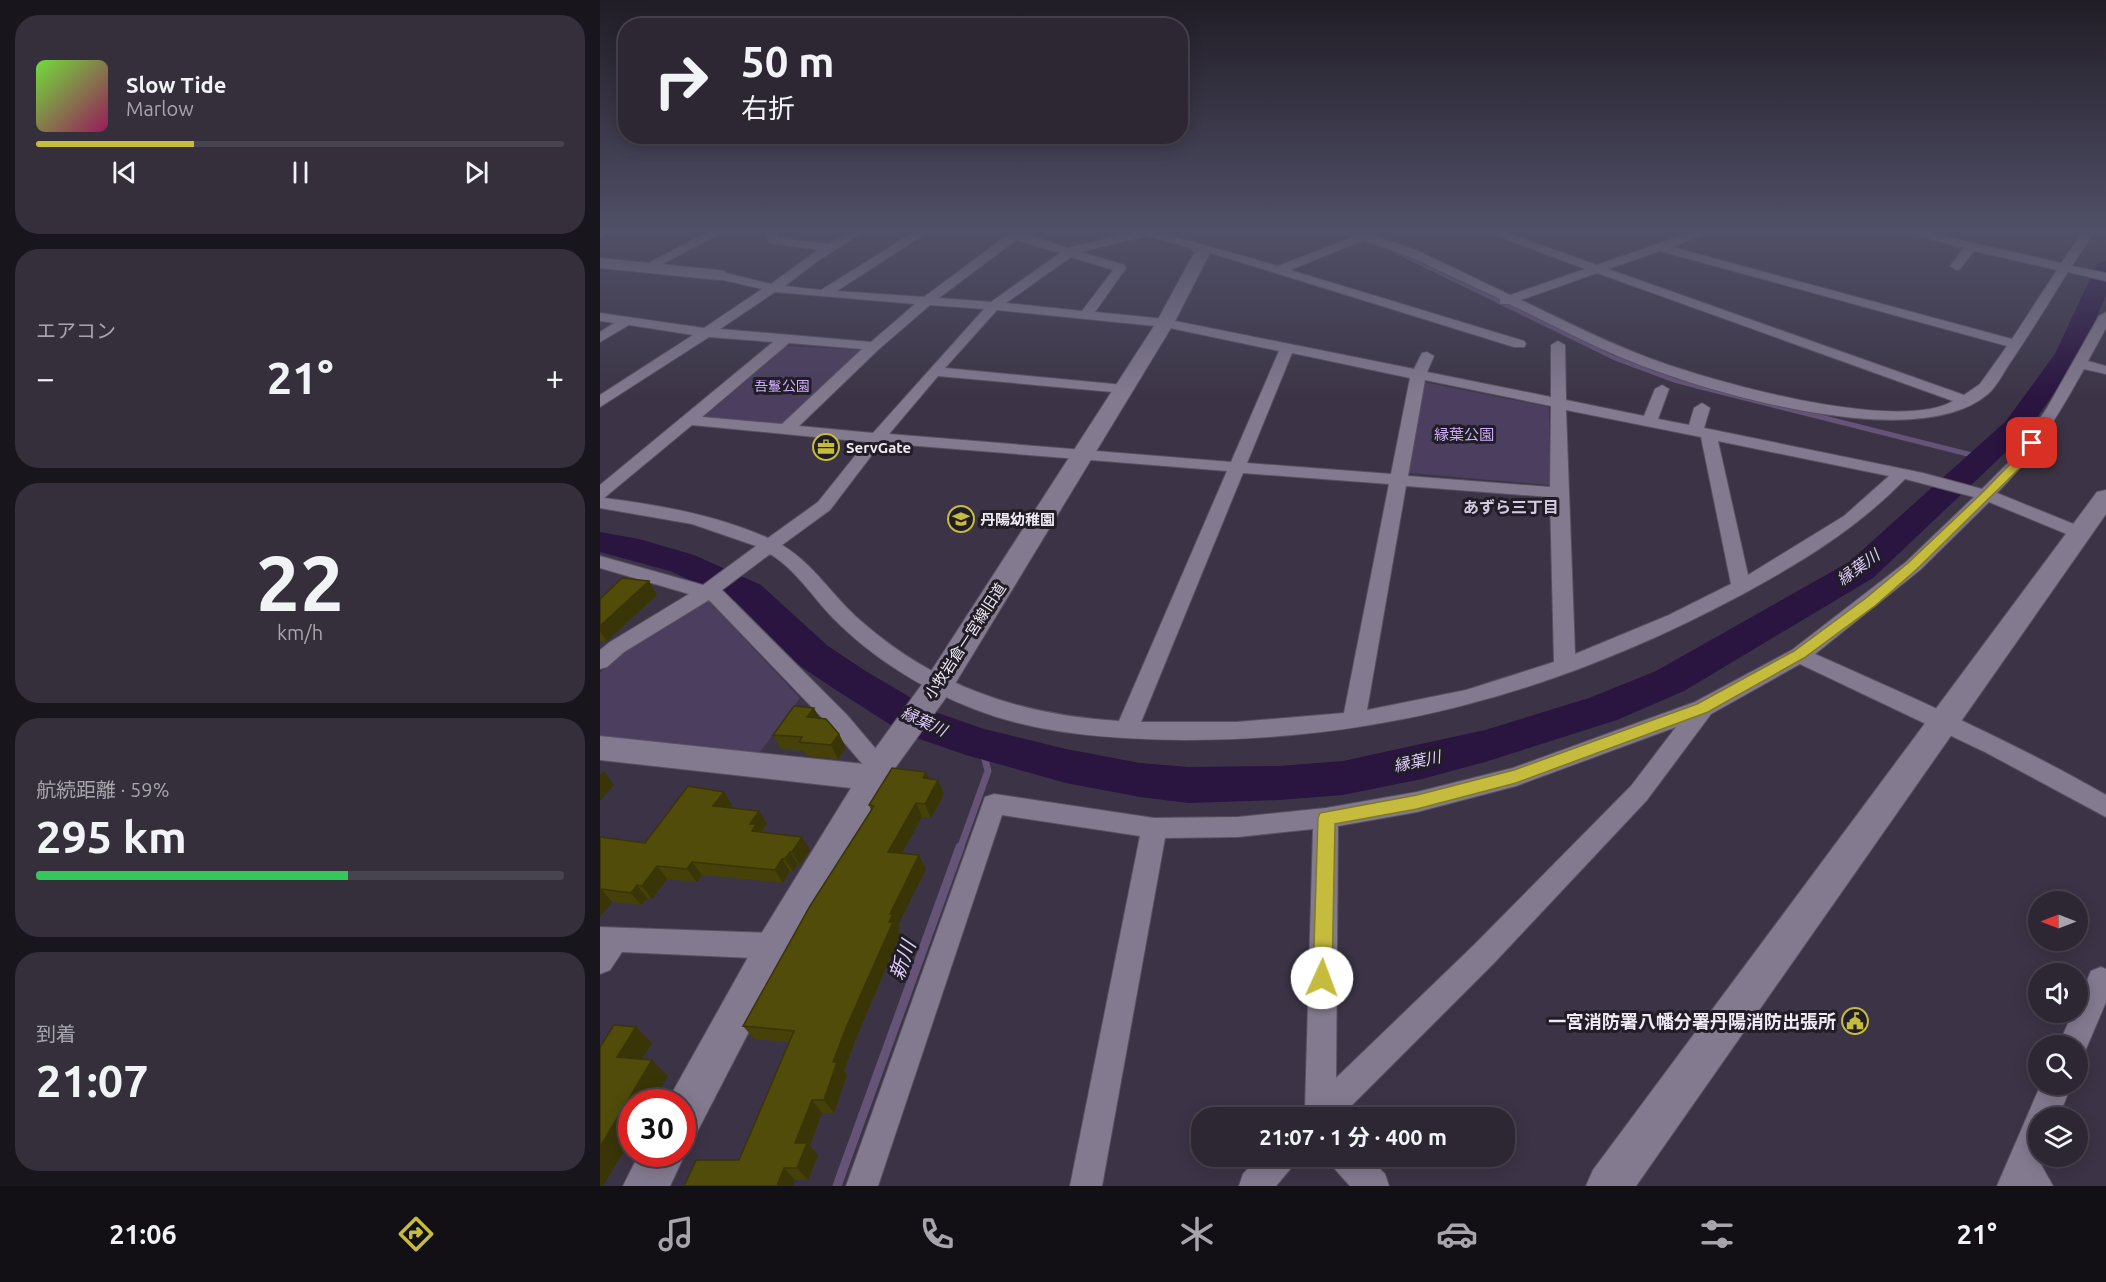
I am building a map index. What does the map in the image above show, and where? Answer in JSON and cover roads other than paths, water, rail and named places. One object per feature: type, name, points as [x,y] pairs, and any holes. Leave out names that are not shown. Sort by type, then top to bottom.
[{"type":"street","points":[[823,294],[834,287]]},
{"type":"street","points":[[786,429],[874,346],[944,287]]},
{"type":"street","points":[[604,655],[710,589],[824,506],[877,438],[934,372],[994,306],[1020,287]]},
{"type":"street","points":[[1086,315],[1106,287]]},
{"type":"street","name":"小牧岩倉一宮線旧道","points":[[696,1091],[774,946],[880,767],[934,690],[1165,323],[1184,287]]},
{"type":"street","points":[[1335,287],[1519,344]]},
{"type":"street","points":[[1475,287],[1502,302],[1625,354],[1691,377],[1792,404],[1874,416],[1911,416],[1946,410],[1981,392],[2054,287]]},
{"type":"street","points":[[1502,302],[1546,287]]},
{"type":"street","points":[[1647,287],[1967,401]]},
{"type":"street","points":[[1807,287],[2016,344]]},
{"type":"street","points":[[600,402],[772,288],[925,303],[994,306],[1165,323],[1923,478],[1983,495],[2080,533]]},
{"type":"street","points":[[862,1186],[994,804],[1154,828],[1238,826],[1326,818],[1417,802],[1516,777],[1703,708],[1799,654],[1871,601],[1913,566],[2020,460],[2106,316]]},
{"type":"street","points":[[600,317],[704,332],[874,346]]},
{"type":"street","points":[[600,338],[626,321]]},
{"type":"street","points":[[600,494],[784,340]]},
{"type":"street","points":[[1558,345],[1557,404],[1565,665]]},
{"type":"street","points":[[1126,731],[1287,348]]},
{"type":"street","points":[[1354,720],[1418,376],[1427,356]]},
{"type":"street","points":[[2080,363],[2106,370]]},
{"type":"street","points":[[934,372],[1124,389]]},
{"type":"street","points":[[1649,423],[1662,390]]},
{"type":"street","points":[[1702,408],[1701,433],[1741,587]]},
{"type":"street","points":[[689,420],[877,438],[1559,493]]},
{"type":"street","points":[[600,503],[684,516],[770,545],[789,557],[841,614],[904,663],[934,690],[1029,717],[1126,731],[1210,732],[1284,729],[1354,720],[1432,706],[1495,689],[1565,665],[1631,640],[1741,587],[1794,557],[1880,497],[1900,475]]},
{"type":"street","points":[[1609,1186],[2106,497]]},
{"type":"street","points":[[600,562],[710,589],[880,767]]},
{"type":"street","points":[[1799,654],[2046,771],[2106,807]]},
{"type":"street","points":[[1329,1107],[1484,954],[1639,793],[1703,708]]},
{"type":"street","points":[[600,748],[880,767]]},
{"type":"street","points":[[1319,1107],[1326,818]]},
{"type":"street","points":[[1086,1186],[1154,828]]},
{"type":"street","points":[[605,947],[774,946]]},
{"type":"street","points":[[2078,1035],[2101,980],[2106,985]]},
{"type":"street","points":[[2024,1179],[2028,1164]]},
{"type":"street","points":[[646,1186],[656,1167]]},
{"type":"street","points":[[1255,1186],[1271,1167]]},
{"type":"street","points":[[1355,1167],[1373,1186]]},
{"type":"waterway","points":[[1469,287],[1614,358],[1676,381],[1703,388]]},
{"type":"waterway","name":"縁葉川","points":[[600,542],[639,550],[682,563],[748,593],[814,656],[850,680],[920,723],[981,744],[1066,766],[1140,780],[1188,785],[1279,783],[1343,778],[1485,746],[1603,709],[1670,681],[1861,570],[2016,427],[2068,355],[2098,287]]},
{"type":"waterway","points":[[1697,386],[1984,458]]},
{"type":"waterway","name":"新川","points":[[960,849],[988,771],[981,744]]},
{"type":"waterway","name":"新川","points":[[837,1186],[960,847]]},
{"type":"place","name":"ServGate","points":[[826,447]]},
{"type":"place","name":"丹陽幼稚園","points":[[961,519]]},
{"type":"place","name":"一宮消防署八幡分署丹陽消防出張所","points":[[1855,1021]]},
{"type":"district","name":"あずら三丁目","points":[[1511,507]]},
{"type":"park label","name":"吾鬘公園","points":[[782,386]]},
{"type":"park label","name":"縁葉公園","points":[[1464,434]]}]
